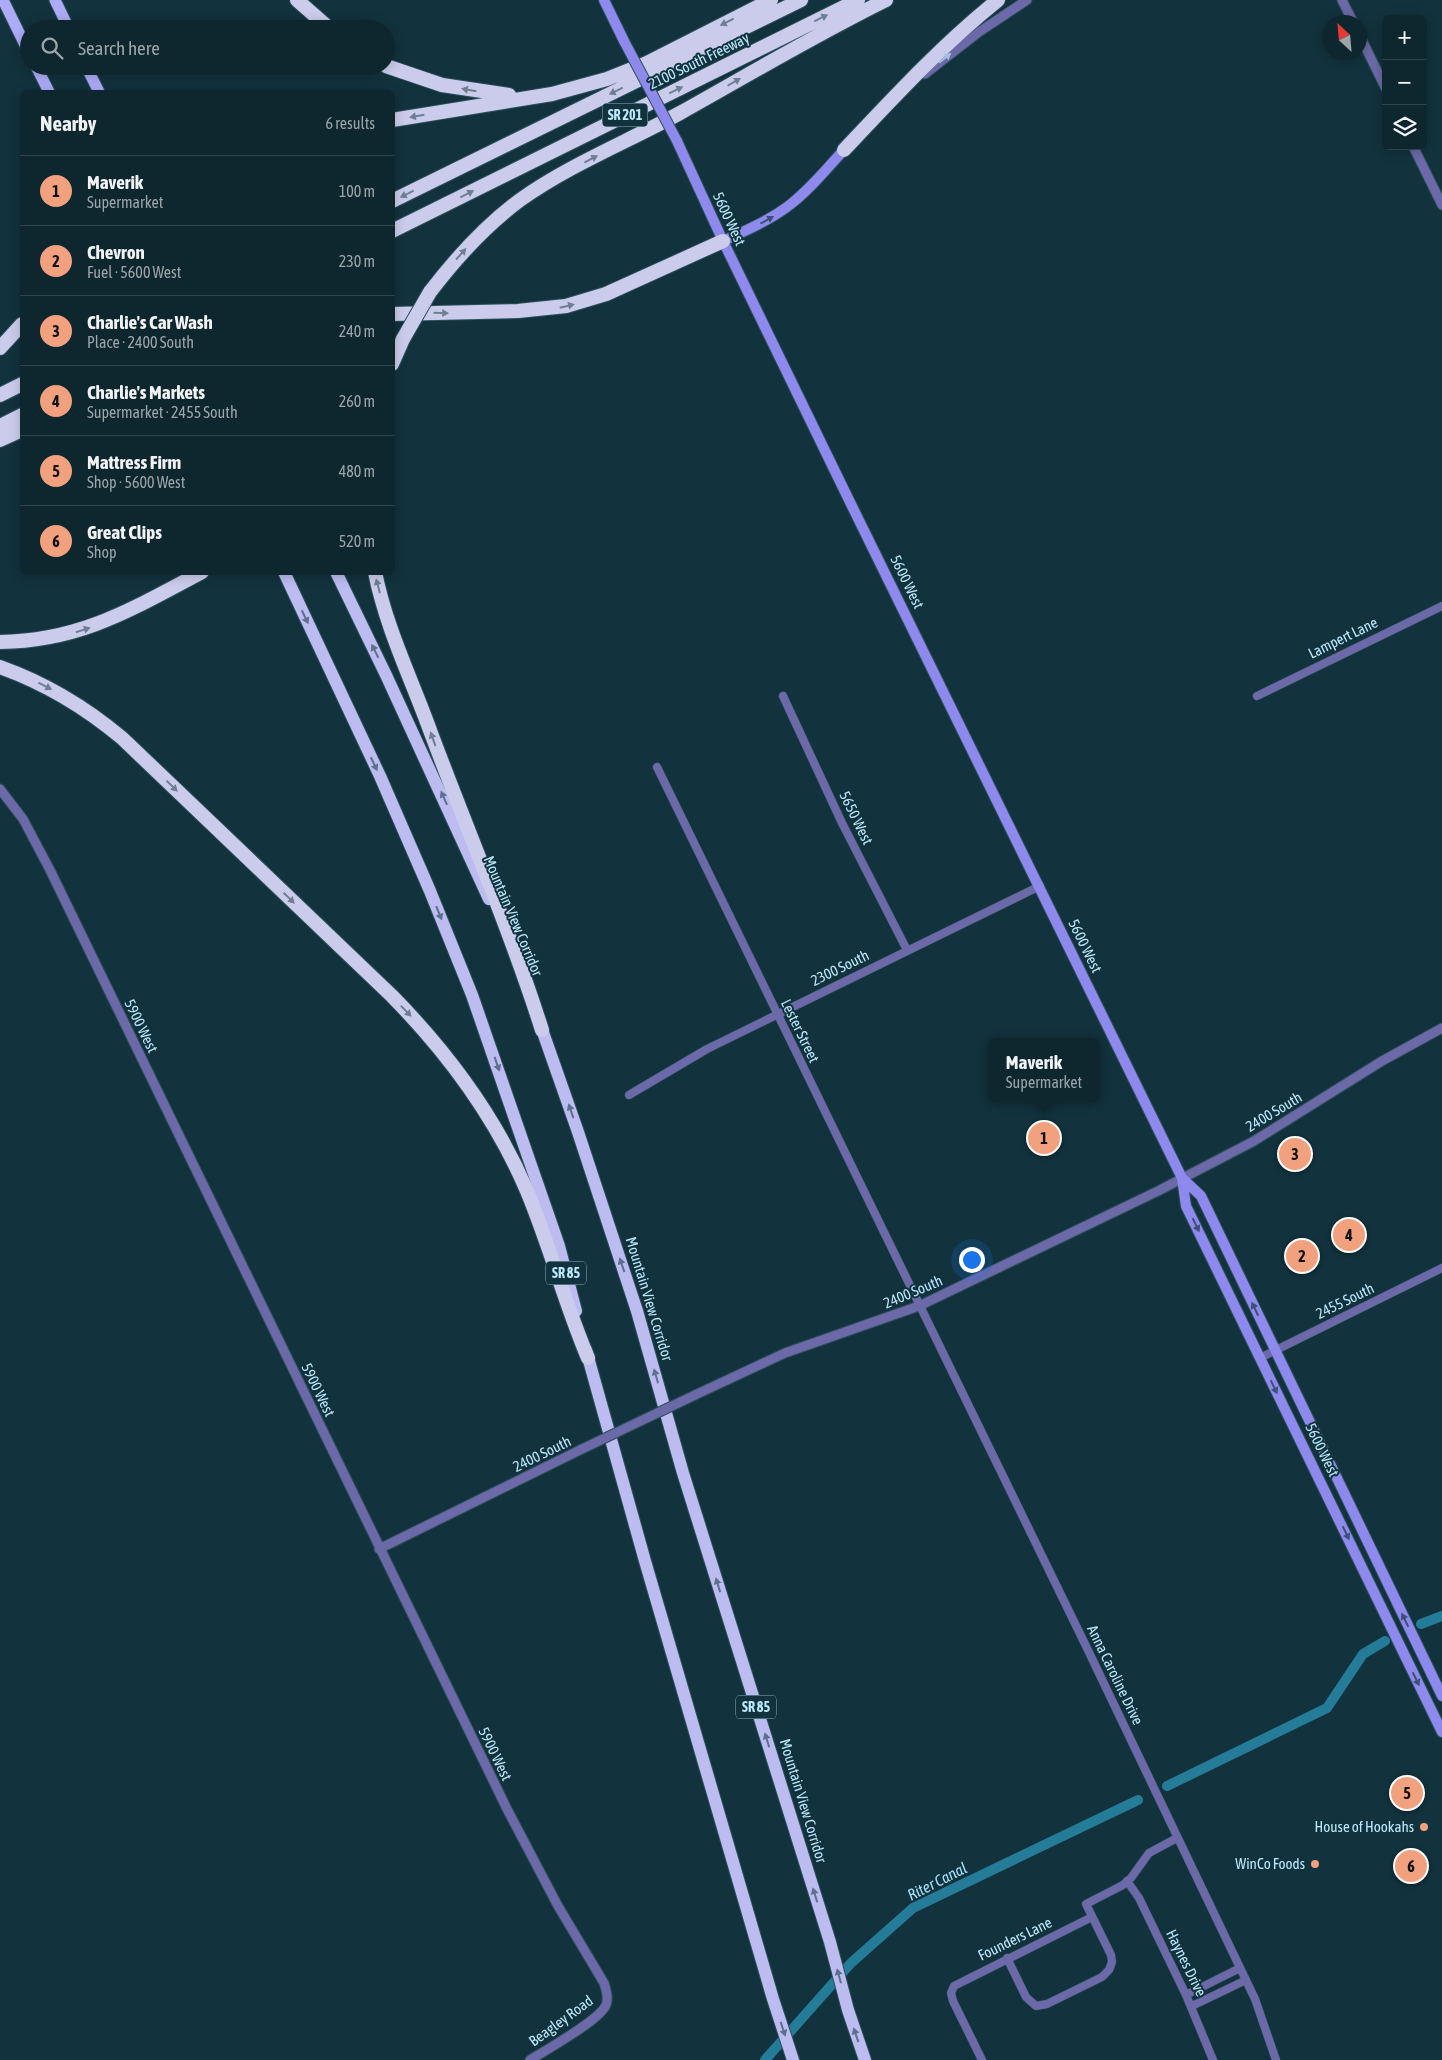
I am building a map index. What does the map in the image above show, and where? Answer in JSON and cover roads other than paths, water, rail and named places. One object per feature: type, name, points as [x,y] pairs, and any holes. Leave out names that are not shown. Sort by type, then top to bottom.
[{"type":"highway","points":[[297,0],[320,20]]},
{"type":"highway","points":[[395,119],[580,87],[627,71],[771,0]]},
{"type":"highway","name":"2100 South Freeway","points":[[395,200],[801,0]]},
{"type":"highway","name":"2100 South Freeway","points":[[395,231],[858,0]]},
{"type":"highway","points":[[395,357],[403,339],[430,292],[453,262],[478,236],[520,200],[555,179],[691,107],[819,34],[886,0]]},
{"type":"highway","points":[[844,150],[919,70],[946,44],[998,0]]},
{"type":"highway","points":[[395,69],[464,89],[510,96],[534,95]]},
{"type":"highway","points":[[395,314],[509,312],[566,306],[606,294],[723,241]]},
{"type":"highway","points":[[0,348],[20,326]]},
{"type":"highway","points":[[0,395],[20,385]]},
{"type":"highway","points":[[0,426],[20,416]]},
{"type":"highway","points":[[0,440],[20,431]]},
{"type":"highway","points":[[0,642],[36,640],[85,629],[125,613],[196,575]]},
{"type":"highway","name":"SR 85","points":[[285,575],[380,776],[472,994],[559,1246],[588,1358],[645,1561],[774,1999],[794,2060]]},
{"type":"highway","name":"Mountain View Corridor","points":[[337,575],[431,770],[490,901],[542,1030],[637,1311],[683,1473],[830,1942],[848,2010],[865,2060]]},
{"type":"highway","points":[[376,575],[388,620],[525,977],[542,1030]]},
{"type":"highway","points":[[0,667],[37,682],[66,697],[122,738],[392,996],[427,1034],[475,1096],[514,1164],[536,1214],[588,1358]]},
{"type":"main road","points":[[3,0],[20,34]]},
{"type":"main road","points":[[55,0],[65,20]]},
{"type":"main road","name":"5600 West","points":[[604,0],[677,140],[723,241],[1182,1178],[1186,1206],[1442,1732]]},
{"type":"main road","points":[[40,75],[48,90]]},
{"type":"main road","points":[[90,75],[98,90]]},
{"type":"main road","points":[[723,241],[786,208],[844,150]]},
{"type":"main road","name":"5600 West","points":[[1182,1178],[1201,1196],[1442,1696]]},
{"type":"street","points":[[844,150],[947,56],[1027,0]]},
{"type":"street","points":[[1342,0],[1350,15]]},
{"type":"street","points":[[1367,51],[1382,82]]},
{"type":"street","points":[[1415,150],[1442,205]]},
{"type":"street","name":"Lampert Lane","points":[[1257,696],[1442,606]]},
{"type":"street","name":"5650 West","points":[[783,696],[842,823],[908,950]]},
{"type":"street","name":"Lester Street","points":[[657,767],[919,1306]]},
{"type":"street","name":"5900 West","points":[[0,789],[23,819],[50,870],[507,1810],[546,1884],[604,1982],[607,2004]]},
{"type":"street","name":"2300 South","points":[[629,1095],[679,1064],[777,1014],[1040,886]]},
{"type":"street","name":"2400 South","points":[[379,1549],[582,1449],[785,1353],[919,1306],[1182,1178],[1254,1141],[1375,1065],[1442,1028]]},
{"type":"street","name":"2455 South","points":[[1260,1358],[1442,1268]]},
{"type":"street","name":"Anna Caroline Drive","points":[[919,1306],[1085,1644],[1246,1980],[1262,2016],[1276,2060]]},
{"type":"street","points":[[1007,1958],[1026,1997],[1034,2005],[1047,2004],[1102,1977],[1109,1970],[1112,1962],[1111,1955],[1086,1904],[1128,1882],[1149,1853],[1177,1838]]},
{"type":"street","name":"Haynes Drive","points":[[1128,1882],[1139,1898],[1192,2006],[1213,2060]]},
{"type":"street","name":"Founders Lane","points":[[982,2060],[953,2001],[952,1989],[961,1981],[1092,1917]]},
{"type":"street","points":[[1186,1995],[1240,1968]]},
{"type":"street","points":[[1192,2006],[1246,1980]]},
{"type":"street","name":"Beagley Road","points":[[530,2060],[593,2020],[607,2004]]},
{"type":"waterway","name":"Riter Canal","points":[[1421,1624],[1442,1616]]},
{"type":"waterway","name":"Riter Canal","points":[[1167,1786],[1327,1708],[1363,1654],[1385,1641]]},
{"type":"waterway","name":"Riter Canal","points":[[765,2060],[851,1963],[913,1908],[1138,1800]]},
{"type":"place","name":"Maverik","points":[[1044,1138]]},
{"type":"place","name":"Charlie's Car Wash","points":[[1295,1154]]},
{"type":"place","name":"Charlie's Markets","points":[[1349,1235]]},
{"type":"place","name":"Chevron","points":[[1302,1256]]},
{"type":"place","name":"Mattress Firm","points":[[1407,1793]]},
{"type":"place","name":"House of Hookahs","points":[[1424,1827]]},
{"type":"place","name":"WinCo Foods","points":[[1315,1864]]},
{"type":"place","name":"Great Clips","points":[[1411,1866]]}]
